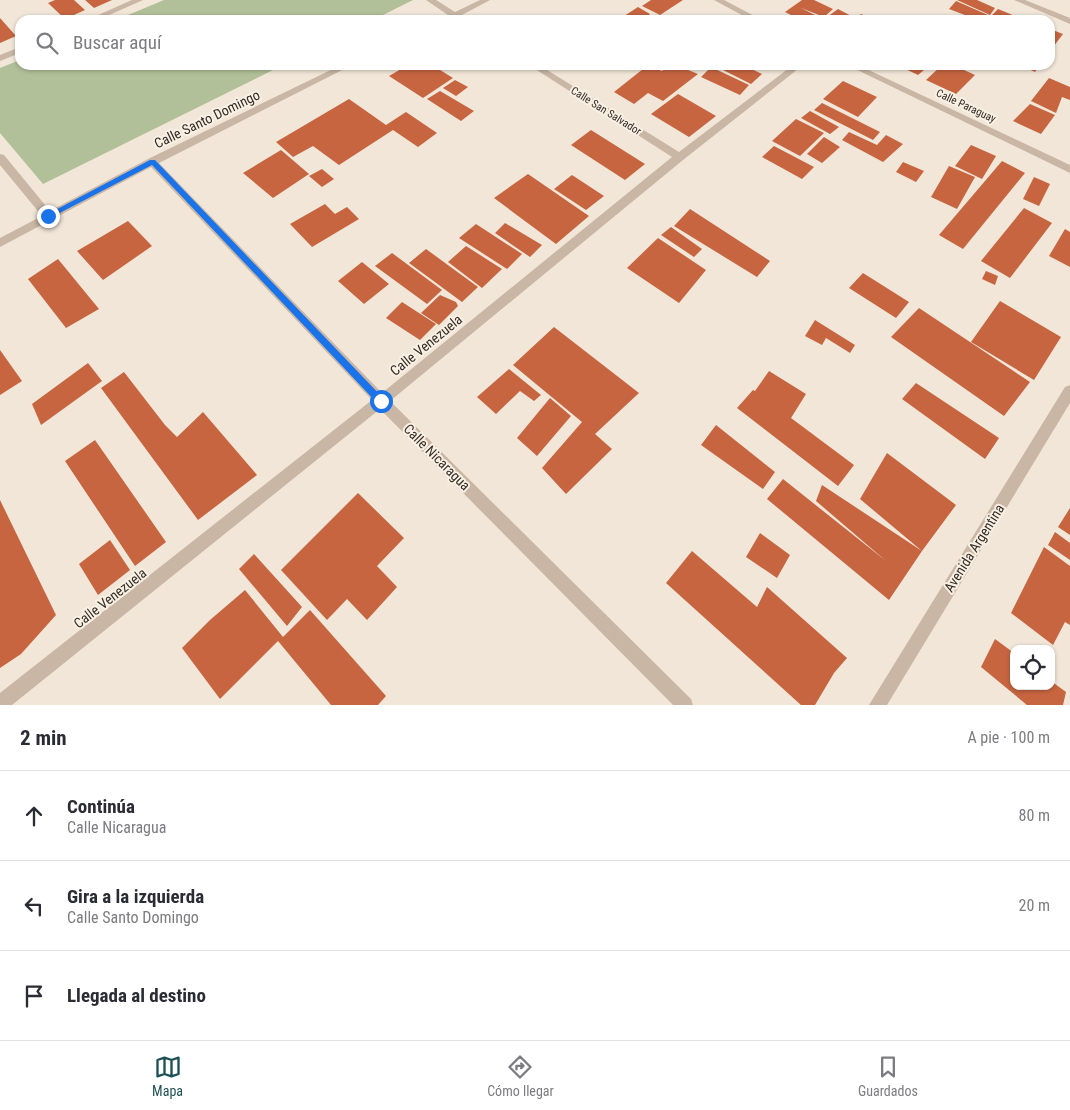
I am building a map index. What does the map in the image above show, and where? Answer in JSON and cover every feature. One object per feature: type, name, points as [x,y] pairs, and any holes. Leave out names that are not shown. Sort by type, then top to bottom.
[{"type":"street","points":[[104,15],[139,0]]},
{"type":"street","points":[[430,0],[454,15]]},
{"type":"street","points":[[464,15],[486,0]]},
{"type":"street","points":[[718,0],[748,15]]},
{"type":"street","points":[[1018,0],[1070,21]]},
{"type":"street","points":[[0,58],[15,52]]},
{"type":"street","name":"Calle Santo Domingo","points":[[0,243],[152,162],[338,70]]},
{"type":"street","name":"Calle San Salvador","points":[[541,70],[679,158]]},
{"type":"street","name":"Calle Venezuela","points":[[0,704],[381,401],[679,158],[793,70]]},
{"type":"street","name":"Calle Paraguay","points":[[862,70],[1070,169]]},
{"type":"street","points":[[0,158],[48,216]]},
{"type":"street","name":"Calle Nicaragua","points":[[152,162],[381,401],[685,705]]},
{"type":"street","name":"Avenida Argentina","points":[[877,705],[1069,394]]},
{"type":"green space","points":[[164,0],[413,0],[383,15],[128,15]]},
{"type":"green space","points":[[15,62],[15,70],[273,70],[43,184],[0,133],[0,68]]},
{"type":"building","points":[[55,0],[74,0],[85,10],[74,15],[61,15],[48,3]]},
{"type":"building","points":[[85,0],[112,0],[94,8]]},
{"type":"building","points":[[651,0],[683,0],[660,15],[642,6]]},
{"type":"building","points":[[802,0],[814,0],[833,9],[826,15],[819,15],[801,8],[815,15],[791,15],[785,12]]},
{"type":"building","points":[[957,0],[977,0],[995,8],[990,15]]},
{"type":"building","points":[[956,1],[988,15],[965,15],[949,9]]},
{"type":"building","points":[[638,7],[650,14],[649,15],[626,15]]},
{"type":"building","points":[[838,9],[849,15],[830,15]]},
{"type":"building","points":[[998,9],[1013,15],[992,15]]},
{"type":"building","points":[[0,18],[15,36],[0,43]]},
{"type":"building","points":[[1055,31],[1063,34],[1055,44]]},
{"type":"building","points":[[399,70],[440,70],[453,78],[423,98],[389,76]]},
{"type":"building","points":[[642,70],[688,70],[698,74],[663,101],[648,93],[634,104],[614,92]]},
{"type":"building","points":[[708,70],[717,70],[749,85],[740,95],[701,77]]},
{"type":"building","points":[[723,70],[754,70],[762,74],[751,84]]},
{"type":"building","points":[[908,70],[924,70],[918,75]]},
{"type":"building","points":[[937,70],[964,70],[975,75],[956,94],[926,80]]},
{"type":"building","points":[[1049,78],[1070,87],[1070,100],[1062,97],[1056,113],[1031,101]]},
{"type":"building","points":[[455,80],[468,87],[456,96],[443,88]]},
{"type":"building","points":[[843,81],[877,97],[858,117],[823,99]]},
{"type":"building","points":[[440,91],[474,111],[461,121],[427,99]]},
{"type":"building","points":[[678,94],[716,116],[689,137],[651,114]]},
{"type":"building","points":[[349,99],[386,125],[406,112],[437,133],[418,147],[393,130],[339,165],[313,146],[293,157],[276,142]]},
{"type":"building","points":[[822,103],[880,132],[873,140],[814,110]]},
{"type":"building","points":[[1030,104],[1055,115],[1041,134],[1013,121]]},
{"type":"building","points":[[810,111],[839,127],[830,134],[801,118]]},
{"type":"building","points":[[796,119],[824,133],[800,156],[772,141]]},
{"type":"building","points":[[591,130],[645,164],[625,180],[571,145]]},
{"type":"building","points":[[849,132],[877,145],[886,135],[903,144],[883,162],[842,140]]},
{"type":"building","points":[[824,137],[840,147],[822,163],[807,154]]},
{"type":"building","points":[[971,145],[996,156],[982,179],[955,166]]},
{"type":"building","points":[[774,146],[814,167],[802,179],[762,157]]},
{"type":"building","points":[[281,150],[309,174],[273,198],[243,173]]},
{"type":"building","points":[[1002,161],[1025,173],[963,249],[939,235]]},
{"type":"building","points":[[903,162],[924,171],[916,182],[896,172]]},
{"type":"building","points":[[949,166],[975,177],[957,209],[931,197]]},
{"type":"building","points":[[322,169],[334,179],[322,187],[309,176]]},
{"type":"building","points":[[528,174],[589,216],[556,244],[494,198]]},
{"type":"building","points":[[572,175],[604,196],[586,210],[554,189]]},
{"type":"building","points":[[1034,177],[1050,184],[1039,206],[1023,199]]},
{"type":"building","points":[[325,204],[335,214],[347,207],[359,219],[312,247],[290,224]]},
{"type":"building","points":[[1024,208],[1052,223],[1010,278],[981,261]]},
{"type":"building","points":[[690,209],[770,261],[757,277],[674,226]]},
{"type":"building","points":[[128,221],[152,246],[103,280],[77,251]]},
{"type":"building","points":[[505,223],[542,245],[530,257],[495,233]]},
{"type":"building","points":[[476,224],[522,254],[507,269],[459,238]]},
{"type":"building","points":[[671,227],[702,249],[694,257],[661,235]]},
{"type":"building","points":[[1065,229],[1070,232],[1070,267],[1049,256]]},
{"type":"building","points":[[658,238],[706,270],[679,303],[627,268]]},
{"type":"building","points":[[466,246],[502,269],[482,288],[448,262]]},
{"type":"building","points":[[426,249],[478,287],[462,302],[409,263]]},
{"type":"building","points":[[392,253],[442,290],[427,304],[375,266]]},
{"type":"building","points":[[58,259],[99,309],[66,328],[28,279]]},
{"type":"building","points":[[362,262],[389,284],[364,304],[338,281]]},
{"type":"building","points":[[986,271],[998,276],[995,285],[982,279]]},
{"type":"building","points":[[863,273],[909,302],[896,318],[849,288]]},
{"type":"building","points":[[440,295],[456,302],[458,306],[439,325],[421,313]]},
{"type":"building","points":[[1000,301],[1061,337],[1034,380],[971,342]]},
{"type":"building","points":[[402,302],[436,324],[420,340],[386,318]]},
{"type":"building","points":[[919,308],[1030,382],[1004,416],[891,337]]},
{"type":"building","points":[[815,320],[855,345],[850,353],[826,338],[822,345],[805,336]]},
{"type":"building","points":[[554,327],[639,393],[595,434],[612,449],[566,494],[542,468],[582,422],[513,365]]},
{"type":"building","points":[[0,350],[22,381],[0,395]]},
{"type":"building","points":[[88,363],[102,381],[41,425],[32,404]]},
{"type":"building","points":[[509,369],[541,395],[534,401],[520,391],[496,414],[477,397]]},
{"type":"building","points":[[769,371],[806,394],[791,418],[854,465],[838,486],[737,408],[753,390],[755,391]]},
{"type":"building","points":[[124,372],[165,425],[177,437],[203,412],[257,475],[198,520],[101,388]]},
{"type":"building","points":[[916,383],[999,438],[985,459],[902,399]]},
{"type":"building","points":[[550,398],[571,416],[537,456],[517,438]]},
{"type":"building","points":[[716,425],[775,472],[763,489],[701,445]]},
{"type":"building","points":[[95,440],[166,542],[135,566],[65,461]]},
{"type":"building","points":[[887,453],[956,505],[922,551],[860,499]]},
{"type":"building","points":[[783,479],[886,561],[816,501],[822,485],[922,551],[889,600],[767,499]]},
{"type":"building","points":[[358,493],[404,538],[377,566],[397,587],[367,620],[347,599],[327,620],[281,570]]},
{"type":"building","points":[[0,500],[56,615],[21,654],[0,668]]},
{"type":"building","points":[[1070,508],[1070,535],[1058,527]]},
{"type":"building","points":[[1055,532],[1070,543],[1070,560],[1048,545]]},
{"type":"building","points":[[760,533],[790,555],[777,578],[746,557]]},
{"type":"building","points":[[110,540],[130,570],[98,595],[79,564]]},
{"type":"building","points":[[1044,547],[1070,566],[1070,625],[1065,622],[1053,645],[1011,613]]},
{"type":"building","points":[[692,551],[757,607],[767,587],[847,658],[834,673],[815,705],[801,705],[666,583]]},
{"type":"building","points":[[254,554],[302,607],[287,626],[239,569]]},
{"type":"building","points":[[245,590],[283,637],[310,610],[386,696],[378,705],[331,705],[278,641],[220,699],[182,648],[210,620]]},
{"type":"building","points":[[995,639],[1010,650],[1010,690],[1055,690],[1055,684],[1066,692],[1063,705],[1027,705],[981,667]]},
{"type":"route","points":[[48,216],[152,162],[381,401]]}]
